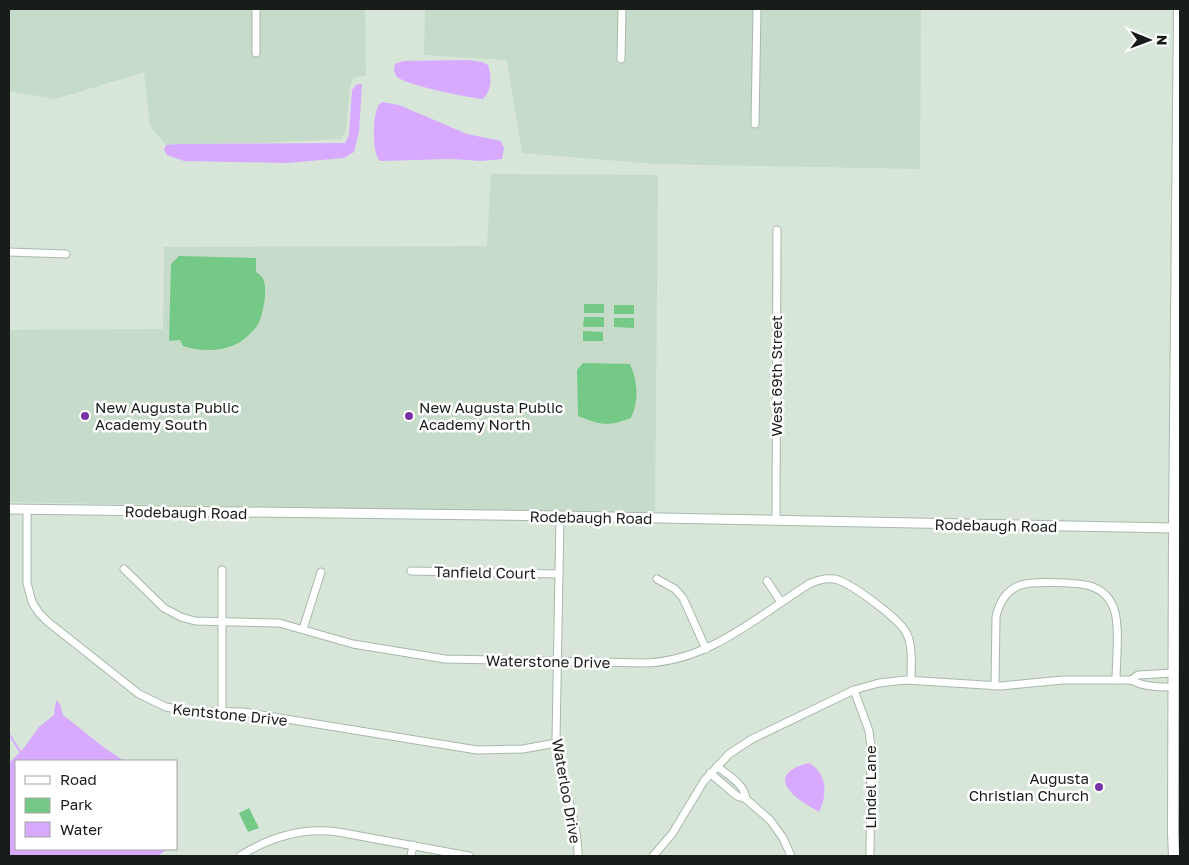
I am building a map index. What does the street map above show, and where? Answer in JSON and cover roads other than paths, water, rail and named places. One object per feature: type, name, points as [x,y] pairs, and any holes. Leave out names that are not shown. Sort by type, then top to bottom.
[{"type":"main road","points":[[1174,856],[1173,833],[1177,731],[1173,673],[1178,354],[1179,9]]},
{"type":"street","points":[[256,9],[256,53]]},
{"type":"street","points":[[621,59],[622,9]]},
{"type":"street","points":[[755,124],[757,9]]},
{"type":"street","name":"West 69th Street","points":[[776,521],[777,230]]},
{"type":"street","points":[[9,252],[66,254]]},
{"type":"street","name":"Rodebaugh Road","points":[[9,509],[560,516],[1174,528]]},
{"type":"street","name":"Kentstone Drive","points":[[27,509],[27,583],[32,602],[43,618],[152,702],[181,710],[243,712],[477,750],[523,749],[556,743]]},
{"type":"street","name":"Waterloo Drive","points":[[560,516],[556,743],[560,768],[575,825],[578,856]]},
{"type":"street","name":"Waterstone Drive","points":[[124,569],[159,604],[172,613],[195,621],[279,623],[353,644],[445,659],[557,661],[656,662],[684,657],[723,641],[809,584],[818,580],[832,579],[847,584],[888,613],[904,628],[909,639],[911,680]]},
{"type":"street","points":[[222,570],[222,711]]},
{"type":"street","name":"Tanfield Court","points":[[411,571],[559,574]]},
{"type":"street","points":[[303,629],[321,572]]},
{"type":"street","points":[[657,578],[675,589],[684,598],[706,649]]},
{"type":"street","points":[[767,581],[780,602]]},
{"type":"street","points":[[996,686],[996,617],[998,608],[1003,598],[1010,591],[1020,585],[1033,583],[1087,585],[1099,590],[1109,600],[1116,614],[1117,622],[1116,680]]},
{"type":"street","points":[[1131,680],[1138,675],[1173,673]]},
{"type":"street","points":[[653,856],[672,834],[710,773],[734,751],[752,739],[854,690],[879,683],[911,680],[996,686],[1063,680],[1131,680],[1138,684],[1152,687],[1173,687]]},
{"type":"street","name":"Lindel Lane","points":[[854,690],[869,731],[871,747],[870,856]]},
{"type":"street","points":[[717,766],[738,783],[745,792],[746,799]]},
{"type":"street","points":[[710,773],[737,796],[746,799],[775,826],[786,843],[791,856]]},
{"type":"street","points":[[240,856],[279,836],[313,830],[335,831],[469,856]]},
{"type":"street","points":[[411,856],[413,845]]},
{"type":"water","points":[[468,60],[488,65],[490,83],[488,92],[483,99],[452,94],[412,84],[397,77],[394,71],[395,64],[403,61]]},
{"type":"water","points":[[357,84],[362,84],[359,132],[354,152],[344,158],[286,163],[184,161],[167,155],[164,150],[166,145],[178,144],[345,143],[349,135],[352,90]]},
{"type":"water","points":[[382,102],[399,105],[467,134],[501,141],[504,148],[502,159],[482,161],[452,159],[380,161],[374,144],[374,128],[377,108]]},
{"type":"water","points":[[56,700],[60,704],[63,715],[123,760],[15,760],[15,850],[166,850],[158,856],[9,856],[9,763],[23,749],[39,727],[54,715]]},
{"type":"water","points":[[809,763],[819,772],[824,785],[824,799],[819,812],[800,800],[786,785],[785,780],[789,772],[798,766]]},
{"type":"waterway","points":[[9,734],[21,753]]},
{"type":"place","name":"New Augusta Public Academy South","points":[[85,416]]},
{"type":"place","name":"New Augusta Public Academy North","points":[[409,416]]},
{"type":"place","name":"Augusta Christian Church","points":[[1099,787]]}]
